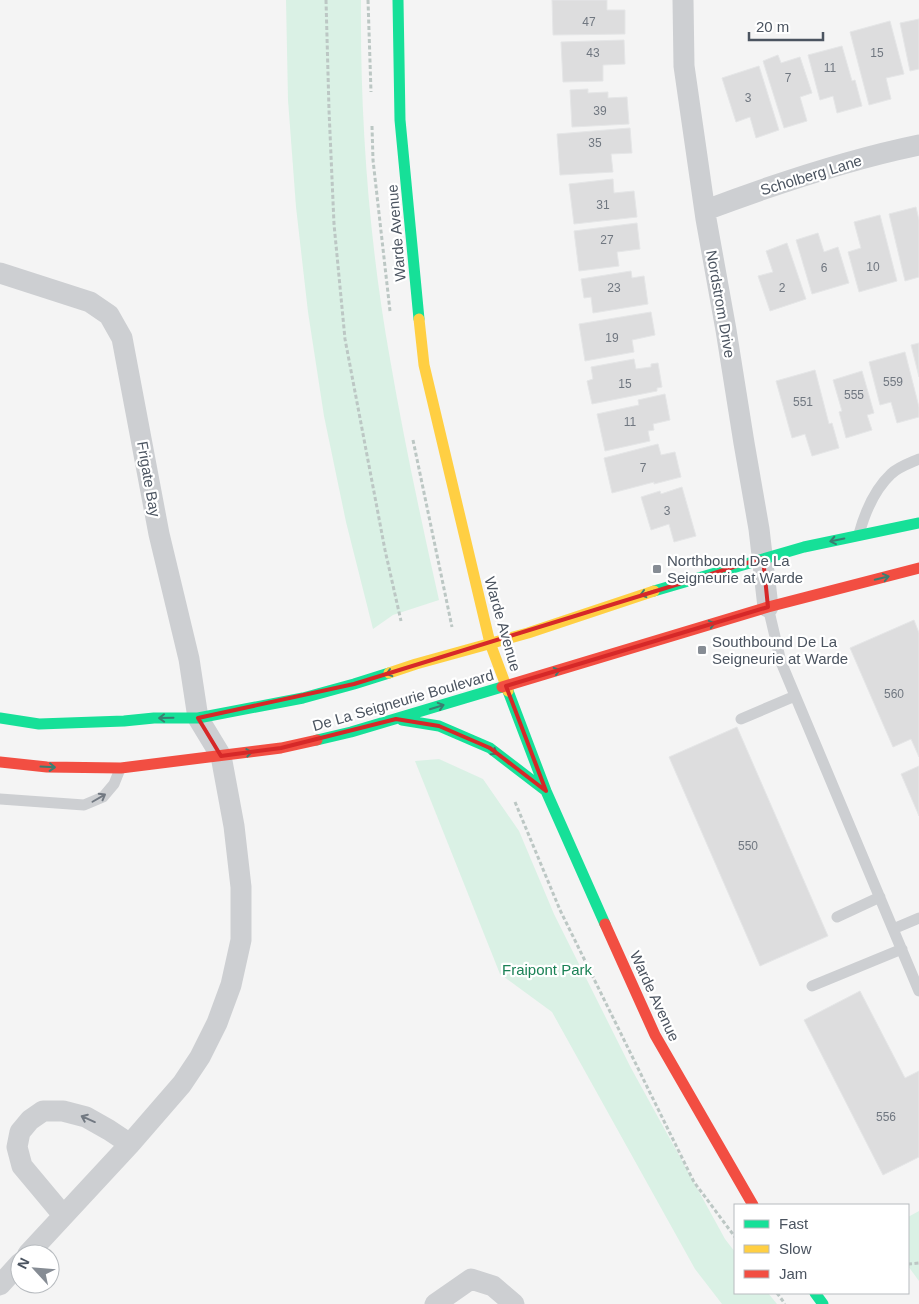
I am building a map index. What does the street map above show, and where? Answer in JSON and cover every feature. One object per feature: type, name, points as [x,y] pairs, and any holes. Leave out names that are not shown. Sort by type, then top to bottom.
[{"type":"street","name":"Warde Avenue","points":[[398,0],[400,120],[424,365],[490,644],[546,791],[654,1035],[752,1204]]},
{"type":"street","name":"Nordstrom Drive","points":[[683,0],[684,66],[763,558],[768,607]]},
{"type":"street","name":"Scholberg Lane","points":[[706,210],[816,172],[886,152],[919,145]]},
{"type":"street","name":"Frigate Bay","points":[[0,273],[90,302],[109,315],[122,338],[158,534],[189,659],[198,718],[220,756],[234,826],[241,887],[241,940],[231,985],[217,1023],[200,1057],[182,1084],[130,1144],[37,1244]]},
{"type":"street","name":"De La Seigneurie Boulevard","points":[[0,718],[39,724],[154,718],[198,718],[303,698],[528,633],[659,589],[763,558],[804,547],[919,523]]},
{"type":"street","name":"De La Seigneurie Boulevard","points":[[0,762],[47,767],[121,768],[281,748],[351,732],[768,607],[919,568]]},
{"type":"street","points":[[396,719],[439,726],[490,748],[546,791]]},
{"type":"street","points":[[63,1215],[22,1166],[18,1147],[20,1132],[30,1120],[43,1111],[64,1111],[86,1117],[130,1144]]},
{"type":"street","points":[[0,1285],[10,1274]]},
{"type":"street","points":[[435,1304],[471,1279],[493,1286],[514,1304]]},
{"type":"lane","points":[[858,536],[872,498],[882,485],[892,473],[919,459]]},
{"type":"lane","points":[[768,607],[780,662],[893,929],[902,949],[915,969],[919,991]]},
{"type":"lane","points":[[742,719],[795,696]]},
{"type":"lane","points":[[0,799],[84,805],[103,797],[114,784],[121,768]]},
{"type":"lane","points":[[837,917],[880,897]]},
{"type":"lane","points":[[893,929],[919,918]]},
{"type":"lane","points":[[812,986],[902,949]]},
{"type":"path","points":[[326,0],[334,224],[346,339],[385,550],[401,621]]},
{"type":"path","points":[[512,795],[560,910],[694,1182],[734,1236]]},
{"type":"path","points":[[778,1294],[786,1304]]},
{"type":"highlighted area","points":[[763,558],[768,607],[506,686],[546,791],[490,748],[439,726],[396,719],[281,748],[221,756],[198,718],[354,684]]},
{"type":"green space","points":[[286,0],[361,0],[364,135],[376,270],[401,420],[439,600],[393,615],[373,629],[346,522],[324,416],[308,312],[296,207],[288,100]]},
{"type":"green space","name":"Fraipont Park","points":[[439,759],[483,779],[519,831],[554,914],[631,1068],[725,1239],[734,1251],[734,1294],[769,1294],[777,1304],[722,1304],[695,1269],[552,1012],[500,974],[415,761]]},
{"type":"green space","points":[[919,1211],[919,1281],[909,1267],[909,1216]]},
{"type":"building","points":[[552,0],[607,0],[607,10],[625,10],[625,34],[553,35]]},
{"type":"building","points":[[919,19],[919,69],[910,71],[900,23]]},
{"type":"building","points":[[890,21],[904,74],[886,78],[891,99],[869,105],[850,32]]},
{"type":"building","points":[[624,40],[625,64],[603,65],[603,81],[563,82],[561,42]]},
{"type":"building","points":[[842,46],[852,81],[855,80],[862,106],[837,113],[833,96],[820,100],[808,55]]},
{"type":"building","points":[[778,55],[781,63],[800,57],[812,93],[800,97],[807,121],[784,128],[763,61]]},
{"type":"building","points":[[759,66],[779,130],[756,138],[750,117],[736,122],[722,78]]},
{"type":"building","points":[[588,89],[588,93],[608,92],[608,98],[627,97],[629,124],[572,127],[570,90]]},
{"type":"building","points":[[630,128],[632,153],[611,154],[613,172],[560,175],[557,134]]},
{"type":"building","points":[[613,179],[614,193],[634,191],[637,217],[574,224],[569,184]]},
{"type":"building","points":[[916,207],[919,220],[919,277],[905,281],[889,214]]},
{"type":"building","points":[[880,215],[897,281],[859,292],[848,252],[861,248],[854,222]]},
{"type":"building","points":[[637,223],[640,249],[617,252],[619,266],[579,271],[574,231]]},
{"type":"building","points":[[818,233],[824,252],[838,247],[849,283],[812,294],[796,240]]},
{"type":"building","points":[[787,243],[806,299],[770,311],[758,276],[773,272],[766,251]]},
{"type":"building","points":[[631,271],[632,278],[644,276],[648,304],[593,313],[591,297],[584,298],[581,279]]},
{"type":"building","points":[[651,312],[655,335],[632,340],[634,352],[585,361],[579,324]]},
{"type":"building","points":[[919,343],[919,377],[911,345]]},
{"type":"building","points":[[905,352],[919,407],[919,417],[897,423],[891,402],[880,405],[869,362]]},
{"type":"building","points":[[634,359],[636,369],[651,367],[651,364],[658,363],[662,387],[657,388],[657,391],[592,404],[587,381],[593,379],[591,367]]},
{"type":"building","points":[[815,370],[829,424],[832,423],[839,448],[812,456],[805,434],[792,438],[776,381]]},
{"type":"building","points":[[862,371],[874,413],[867,415],[872,430],[846,438],[839,412],[842,411],[833,380]]},
{"type":"building","points":[[665,394],[670,420],[653,424],[654,430],[648,431],[650,441],[605,451],[597,414],[639,405],[638,400]]},
{"type":"building","points":[[658,444],[661,455],[675,452],[681,477],[612,493],[604,458]]},
{"type":"building","points":[[682,487],[696,536],[674,542],[669,524],[651,530],[641,497],[660,491],[661,494]]},
{"type":"building","points":[[914,620],[919,633],[919,757],[911,739],[893,747],[850,648]]},
{"type":"building","points":[[737,727],[828,936],[760,966],[669,757]]},
{"type":"building","points":[[919,766],[919,816],[901,774]]},
{"type":"building","points":[[860,991],[905,1078],[919,1071],[919,1157],[883,1175],[804,1020]]},
{"type":"traffic: fast","points":[[398,0],[400,120],[419,319]]},
{"type":"traffic: fast","points":[[654,591],[804,547],[919,523]]},
{"type":"traffic: fast","points":[[0,718],[39,724],[154,718],[198,718],[303,698],[389,673]]},
{"type":"traffic: fast","points":[[317,740],[351,732],[502,687]]},
{"type":"traffic: fast","points":[[508,691],[546,791],[605,924]]},
{"type":"traffic: fast","points":[[402,720],[439,726],[490,748],[546,791]]},
{"type":"traffic: fast","points":[[816,1294],[823,1304]]},
{"type":"traffic: slow","points":[[419,319],[424,365],[490,643],[508,691]]},
{"type":"traffic: slow","points":[[389,673],[528,633],[654,591]]},
{"type":"traffic: jam","points":[[502,687],[768,607],[919,568]]},
{"type":"traffic: jam","points":[[0,762],[47,767],[121,768],[281,748],[317,740]]},
{"type":"traffic: jam","points":[[605,924],[655,1035],[752,1204]]},
{"type":"place","name":"Northbound De La Seigneurie at Warde","points":[[657,569]]},
{"type":"place","name":"Southbound De La Seigneurie at Warde","points":[[702,650]]}]
